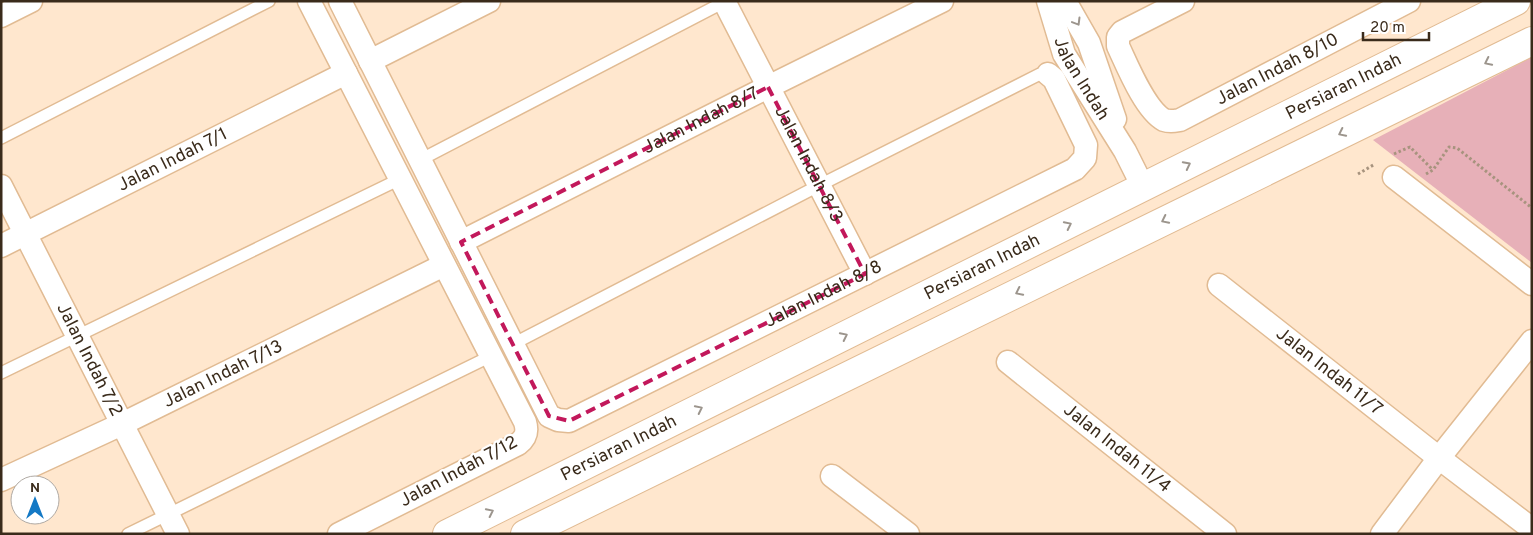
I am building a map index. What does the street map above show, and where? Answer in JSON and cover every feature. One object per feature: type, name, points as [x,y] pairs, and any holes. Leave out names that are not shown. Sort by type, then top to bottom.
[{"type":"main road","name":"Persiaran Indah","points":[[447,534],[1516,1]]},
{"type":"main road","name":"Persiaran Indah","points":[[525,534],[1532,41]]},
{"type":"main road","points":[[1080,262],[1136,210],[1144,187],[1156,194],[1167,197],[1189,194],[1255,176]]},
{"type":"street","points":[[1,16],[30,1]]},
{"type":"street","points":[[309,1],[491,356]]},
{"type":"street","points":[[340,1],[512,344]]},
{"type":"street","points":[[370,61],[489,1]]},
{"type":"street","name":"Jalan Indah 8/7","points":[[462,242],[768,86],[942,1]]},
{"type":"street","name":"Jalan Indah","points":[[1048,1],[1064,54],[1125,151],[1144,187]]},
{"type":"street","name":"Jalan Indah","points":[[1065,1],[1089,43],[1125,151]]},
{"type":"street","name":"Jalan Indah 8/10","points":[[1183,1],[1122,32],[1118,37],[1118,46],[1147,104],[1163,119],[1171,122],[1180,120],[1400,3]]},
{"type":"street","name":"Jalan Indah 8/3","points":[[725,2],[818,186],[865,274]]},
{"type":"street","name":"Jalan Indah 7/1","points":[[1,246],[346,73]]},
{"type":"street","name":"Jalan Indah 8/8","points":[[512,344],[549,416],[558,420],[569,421],[1075,169],[1085,158],[1086,145],[1054,79],[1048,74]]},
{"type":"street","points":[[1400,182],[1532,284]]},
{"type":"street","name":"Jalan Indah 7/2","points":[[1,186],[178,534]]},
{"type":"street","name":"Jalan Indah 7/13","points":[[1,480],[122,424],[444,265]]},
{"type":"street","name":"Jalan Indah 11/7","points":[[1219,285],[1532,529]]},
{"type":"street","points":[[1382,534],[1439,458],[1532,341]]},
{"type":"street","name":"Jalan Indah 7/12","points":[[339,534],[523,440],[527,428],[525,422],[491,356]]},
{"type":"street","name":"Jalan Indah 11/4","points":[[1008,362],[1225,534]]},
{"type":"street","points":[[832,476],[908,534]]},
{"type":"lane","points":[[1,138],[269,1]]},
{"type":"lane","points":[[420,160],[725,2]]},
{"type":"lane","points":[[512,344],[1040,74],[1048,74]]},
{"type":"lane","points":[[1,373],[400,179]]},
{"type":"lane","points":[[128,534],[491,356]]},
{"type":"path","points":[[1400,182],[1433,170],[1449,147],[1456,148],[1532,208]]},
{"type":"highlighted area","points":[[768,87],[865,274],[569,421],[549,416],[461,242]]},
{"type":"shaded area","points":[[1532,57],[1532,263],[1373,140]]}]
